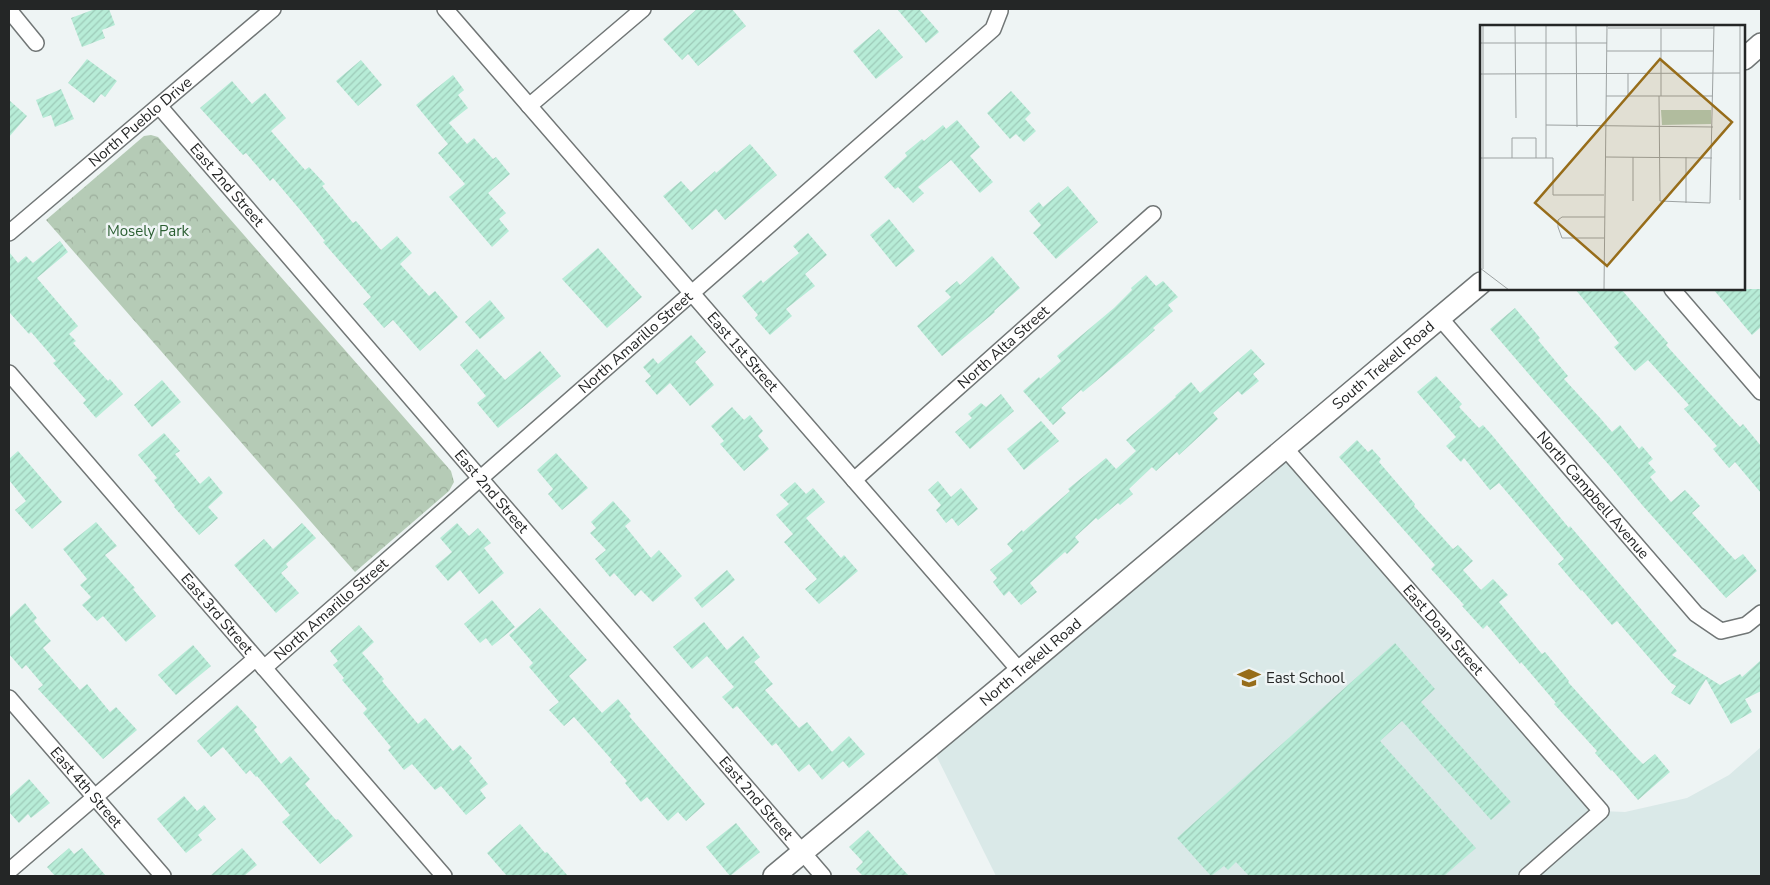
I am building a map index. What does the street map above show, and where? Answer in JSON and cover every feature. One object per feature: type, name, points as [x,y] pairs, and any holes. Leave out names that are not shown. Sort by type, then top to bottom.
[{"type":"main road","points":[[1745,58],[1761,44]]},
{"type":"main road","name":"South Trekell Road","points":[[1285,448],[1480,284]]},
{"type":"main road","name":"North Trekell Road","points":[[774,876],[1020,672],[1285,448]]},
{"type":"street","name":"North Pueblo Drive","points":[[9,233],[273,9]]},
{"type":"street","name":"East 1st Street","points":[[445,9],[1020,672]]},
{"type":"street","points":[[530,106],[643,9]]},
{"type":"street","points":[[9,10],[36,43]]},
{"type":"street","name":"North Amarillo Street","points":[[9,870],[94,796],[260,663],[481,478],[993,29],[1000,10]]},
{"type":"street","name":"East 2nd Street","points":[[159,106],[823,876]]},
{"type":"street","name":"North Alta Street","points":[[854,480],[1153,214]]},
{"type":"street","points":[[1673,290],[1761,392]]},
{"type":"street","name":"North Campbell Avenue","points":[[1440,318],[1696,614],[1721,631],[1746,625],[1761,613]]},
{"type":"street","name":"East 3rd Street","points":[[9,373],[444,876]]},
{"type":"street","name":"East Doan Street","points":[[1285,448],[1601,811],[1527,876]]},
{"type":"street","name":"East 4th Street","points":[[9,698],[163,876]]},
{"type":"shaded area","name":"East School","points":[[1285,448],[1601,811],[1625,812],[1687,798],[1729,775],[1761,747],[1761,876],[996,876],[931,745]]},
{"type":"green space","name":"Mosely Park","points":[[144,136],[158,137],[451,471],[454,482],[449,491],[355,572],[46,220]]},
{"type":"building","points":[[95,9],[109,9],[115,25],[102,30],[105,38],[82,47],[71,18]]},
{"type":"building","points":[[697,9],[732,9],[746,26],[698,66],[688,54],[682,60],[663,39]]},
{"type":"building","points":[[897,9],[919,9],[939,32],[926,43]]},
{"type":"building","points":[[879,29],[903,57],[876,79],[853,51]]},
{"type":"building","points":[[87,59],[117,81],[105,97],[101,94],[94,103],[68,83]]},
{"type":"building","points":[[361,60],[382,85],[358,106],[336,81]]},
{"type":"building","points":[[453,75],[464,90],[458,95],[468,108],[449,123],[467,144],[474,138],[493,159],[496,157],[510,174],[488,193],[506,213],[499,219],[509,231],[492,247],[449,197],[465,184],[438,153],[448,144],[416,105]]},
{"type":"building","points":[[232,81],[252,104],[265,93],[286,118],[271,131],[305,170],[309,167],[325,184],[322,186],[353,223],[356,221],[381,250],[397,236],[412,253],[400,264],[429,296],[435,291],[458,317],[420,351],[393,320],[384,328],[363,304],[371,297],[323,242],[325,241],[301,211],[273,178],[270,181],[246,153],[243,155],[200,108]]},
{"type":"building","points":[[61,89],[74,119],[55,127],[51,115],[43,118],[36,100]]},
{"type":"building","points":[[1011,91],[1031,113],[1025,119],[1036,131],[1024,142],[1016,134],[1010,139],[987,113]]},
{"type":"building","points":[[9,100],[27,116],[9,137]]},
{"type":"building","points":[[957,120],[980,147],[970,156],[993,182],[980,193],[951,160],[918,187],[924,193],[913,203],[898,187],[895,189],[884,177],[907,156],[905,153],[922,139],[924,141],[943,125],[946,129]]},
{"type":"building","points":[[750,144],[777,175],[725,220],[716,209],[692,230],[663,196],[681,181],[691,192]]},
{"type":"building","points":[[1068,186],[1098,222],[1056,259],[1033,233],[1041,225],[1029,211],[1039,202],[1043,207]]},
{"type":"building","points":[[889,219],[915,251],[896,267],[870,235]]},
{"type":"building","points":[[808,233],[827,255],[805,274],[815,286],[786,309],[792,316],[770,335],[755,318],[758,315],[742,296],[761,280],[763,283],[799,253],[793,246]]},
{"type":"building","points":[[60,241],[68,252],[37,278],[78,326],[69,334],[76,341],[73,343],[108,381],[110,379],[123,394],[96,418],[83,403],[86,400],[53,363],[56,361],[31,332],[29,334],[9,312],[9,252],[18,263],[26,256],[33,263]]},
{"type":"building","points":[[598,248],[642,297],[607,328],[562,279]]},
{"type":"building","points":[[992,256],[1020,288],[995,312],[942,356],[917,326],[951,297],[945,291],[957,281],[960,285]]},
{"type":"building","points":[[1146,275],[1156,286],[1163,281],[1178,297],[1168,305],[1173,311],[1153,328],[1155,330],[1127,355],[1083,392],[1081,390],[1061,408],[1066,413],[1053,425],[1023,391],[1061,361],[1057,356],[1114,308],[1132,290],[1131,288]]},
{"type":"building","points":[[1761,289],[1761,327],[1752,335],[1714,290]]},
{"type":"building","points":[[1576,290],[1622,290],[1668,343],[1666,345],[1740,427],[1743,424],[1761,446],[1761,493],[1735,462],[1729,468],[1713,449],[1717,446],[1684,409],[1689,405],[1648,360],[1635,371],[1614,347],[1619,343]]},
{"type":"building","points":[[490,300],[505,318],[480,339],[465,322]]},
{"type":"building","points":[[1515,308],[1540,338],[1538,340],[1568,376],[1564,379],[1612,432],[1620,425],[1639,449],[1642,446],[1653,459],[1648,463],[1656,472],[1650,477],[1671,502],[1685,490],[1700,506],[1692,513],[1735,560],[1743,554],[1757,571],[1726,598],[1643,506],[1490,329]]},
{"type":"building","points":[[691,335],[706,352],[695,362],[714,385],[690,406],[670,383],[657,395],[645,381],[651,376],[643,367],[653,358],[658,364]]},
{"type":"building","points":[[477,349],[505,380],[540,351],[561,376],[498,428],[477,403],[486,396],[460,365]]},
{"type":"building","points":[[1251,349],[1265,364],[1253,374],[1259,381],[1242,395],[1238,391],[1213,413],[1218,419],[1179,455],[1177,452],[1156,471],[1152,467],[1129,489],[1133,494],[1120,505],[1118,503],[1098,520],[1096,518],[1075,537],[1079,542],[1067,554],[1065,552],[1030,583],[1037,592],[1021,605],[1009,591],[1004,596],[993,582],[997,578],[990,570],[1013,551],[1007,544],[1070,491],[1068,489],[1106,458],[1116,469],[1136,451],[1126,440],[1191,382],[1200,393]]},
{"type":"building","points":[[1436,376],[1462,404],[1459,407],[1479,428],[1483,425],[1491,434],[1569,528],[1570,526],[1677,651],[1672,655],[1720,685],[1740,674],[1742,677],[1761,660],[1761,691],[1745,699],[1752,712],[1731,724],[1706,679],[1690,705],[1671,693],[1676,686],[1671,683],[1617,621],[1612,625],[1581,591],[1558,564],[1564,559],[1499,483],[1490,490],[1464,458],[1461,462],[1446,446],[1456,437],[1417,392]]},
{"type":"building","points":[[162,380],[181,402],[152,427],[134,405]]},
{"type":"building","points":[[1001,394],[1014,411],[970,449],[955,432],[972,418],[968,414],[981,403],[986,407]]},
{"type":"building","points":[[732,407],[744,420],[750,415],[763,431],[758,436],[769,449],[744,471],[720,444],[724,441],[711,426]]},
{"type":"building","points":[[1041,421],[1059,441],[1024,470],[1007,449]]},
{"type":"building","points":[[164,433],[180,451],[175,454],[200,484],[209,476],[223,493],[208,507],[218,518],[199,535],[174,507],[154,480],[157,478],[138,455]]},
{"type":"building","points":[[1357,440],[1368,452],[1372,449],[1381,459],[1379,462],[1415,504],[1414,506],[1453,549],[1458,545],[1473,561],[1463,570],[1481,590],[1493,579],[1508,595],[1499,602],[1542,654],[1545,652],[1568,682],[1634,755],[1643,764],[1655,754],[1670,772],[1638,800],[1595,753],[1597,751],[1554,704],[1556,703],[1521,662],[1520,664],[1487,625],[1483,629],[1462,606],[1464,605],[1431,569],[1435,565],[1339,457]]},
{"type":"building","points":[[18,451],[62,502],[32,529],[15,510],[26,501],[9,480],[9,459]]},
{"type":"building","points":[[556,453],[588,488],[562,510],[548,494],[553,489],[537,470]]},
{"type":"building","points":[[938,481],[951,497],[961,488],[978,509],[958,526],[952,518],[946,523],[936,510],[941,505],[928,490]]},
{"type":"building","points":[[795,482],[806,494],[813,488],[825,502],[806,518],[841,558],[844,555],[858,571],[819,604],[805,589],[817,579],[784,542],[793,534],[776,515],[789,504],[780,495]]},
{"type":"building","points":[[613,501],[631,521],[625,526],[651,558],[659,550],[682,576],[653,602],[641,590],[635,596],[614,573],[610,577],[595,559],[606,550],[590,533],[596,528],[591,522]]},
{"type":"building","points":[[96,522],[117,546],[105,555],[135,588],[133,589],[156,616],[126,642],[103,616],[97,621],[82,605],[91,597],[80,585],[87,579],[63,549]]},
{"type":"building","points":[[302,523],[316,538],[286,564],[288,567],[281,573],[299,593],[276,613],[234,565],[264,539],[273,549]]},
{"type":"building","points":[[457,523],[469,536],[478,528],[491,543],[484,548],[504,573],[479,594],[460,570],[448,581],[435,566],[452,552],[440,538]]},
{"type":"building","points":[[727,570],[735,580],[702,608],[694,598]]},
{"type":"building","points":[[492,600],[515,627],[492,646],[486,638],[480,643],[464,624]]},
{"type":"building","points":[[25,603],[37,618],[34,621],[51,641],[43,648],[80,690],[87,684],[110,712],[116,707],[137,730],[103,759],[38,689],[43,685],[26,665],[22,669],[9,654],[9,618]]},
{"type":"building","points":[[540,608],[587,660],[569,676],[602,713],[618,699],[631,714],[629,716],[705,804],[686,821],[678,812],[668,821],[647,797],[641,802],[625,783],[627,781],[610,762],[612,760],[574,717],[564,726],[549,710],[559,702],[529,667],[533,663],[509,635]]},
{"type":"building","points":[[704,622],[727,650],[743,636],[760,657],[754,662],[773,684],[765,690],[799,728],[807,722],[832,752],[849,736],[865,754],[849,768],[843,761],[822,780],[809,764],[799,772],[776,743],[772,746],[737,706],[733,709],[722,697],[734,687],[707,656],[692,669],[673,647]]},
{"type":"building","points":[[359,625],[374,642],[362,653],[384,679],[382,681],[418,724],[425,718],[453,751],[460,745],[472,758],[469,761],[488,784],[480,790],[486,798],[466,815],[441,786],[435,790],[412,764],[404,770],[388,750],[391,747],[363,713],[367,709],[342,680],[344,678],[333,665],[338,661],[330,651]]},
{"type":"building","points":[[1395,643],[1435,689],[1421,702],[1511,802],[1491,820],[1402,721],[1380,741],[1476,848],[1444,876],[1249,876],[1236,862],[1228,870],[1224,866],[1211,876],[1177,838]]},
{"type":"building","points":[[193,645],[211,666],[176,695],[158,675]]},
{"type":"building","points":[[237,705],[257,727],[254,730],[281,764],[290,756],[310,779],[305,784],[336,820],[338,819],[353,836],[320,864],[282,822],[290,815],[257,776],[250,770],[246,774],[223,747],[211,757],[197,741]]},
{"type":"building","points":[[29,779],[50,803],[31,818],[28,814],[19,823],[9,812],[9,797]]},
{"type":"building","points":[[184,796],[197,811],[204,805],[216,819],[198,835],[202,840],[186,853],[157,819]]},
{"type":"building","points":[[736,823],[760,852],[730,876],[706,847]]},
{"type":"building","points":[[520,824],[568,876],[507,876],[487,853]]},
{"type":"building","points":[[868,830],[909,876],[863,876],[856,869],[863,862],[849,847]]},
{"type":"building","points":[[69,848],[74,854],[82,848],[106,876],[55,876],[47,867]]},
{"type":"building","points":[[242,848],[257,865],[244,876],[210,876]]},
{"type":"place","name":"East School","points":[[1249,678]]}]
